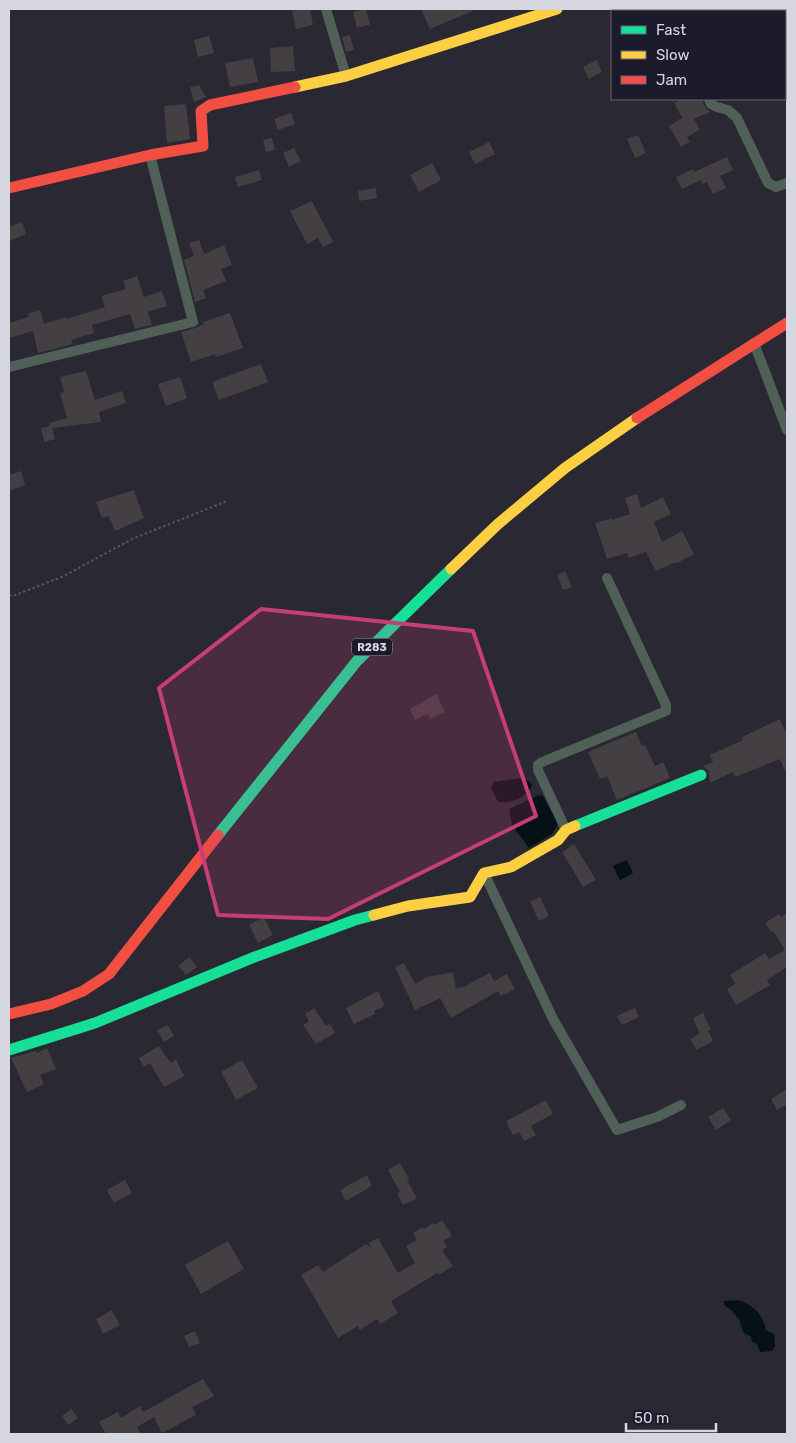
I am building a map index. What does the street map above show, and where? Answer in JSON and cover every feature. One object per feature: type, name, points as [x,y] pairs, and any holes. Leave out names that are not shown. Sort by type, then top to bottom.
[{"type":"street","points":[[326,9],[346,76]]},
{"type":"street","points":[[9,188],[150,155],[203,146],[202,110],[210,105],[346,76],[557,9]]},
{"type":"street","points":[[709,100],[711,104],[728,110],[737,118],[768,183],[776,187],[787,183]]},
{"type":"street","points":[[9,367],[193,322],[150,155]]},
{"type":"street","name":"R283","points":[[9,1014],[51,1004],[83,991],[109,974],[357,661],[498,524],[565,468],[653,407],[787,323]]},
{"type":"street","points":[[754,343],[787,430]]},
{"type":"street","points":[[566,830],[538,770],[538,765],[666,711],[666,705],[607,578]]},
{"type":"street","points":[[9,1050],[95,1023],[252,958],[355,920],[408,906],[467,898],[472,896],[484,873],[511,867],[558,840],[566,830],[700,775]]},
{"type":"street","points":[[484,873],[553,1020],[617,1130],[657,1117],[681,1105]]},
{"type":"path","points":[[9,595],[13,596],[64,576],[132,539],[227,501]]},
{"type":"highlighted area","points":[[261,609],[473,631],[536,816],[328,919],[218,915],[159,688]]},
{"type":"shaded area","points":[[520,778],[529,781],[532,785],[530,790],[522,797],[513,801],[498,802],[491,788],[494,782]]},
{"type":"shaded area","points":[[539,795],[543,796],[558,824],[552,834],[529,848],[512,825],[509,809]]},
{"type":"shaded area","points":[[627,860],[633,873],[620,880],[613,866]]},
{"type":"shaded area","points":[[739,1300],[757,1311],[763,1320],[766,1330],[774,1334],[775,1347],[772,1351],[760,1352],[757,1344],[752,1342],[751,1337],[743,1332],[739,1319],[724,1305],[724,1301]]},
{"type":"building","points":[[292,9],[310,9],[313,25],[296,29]]},
{"type":"building","points":[[366,9],[370,25],[357,28],[353,12]]},
{"type":"building","points":[[421,9],[477,9],[430,29]]},
{"type":"building","points":[[350,35],[354,50],[346,52],[342,37]]},
{"type":"building","points":[[209,36],[214,53],[198,57],[194,40]]},
{"type":"building","points":[[293,46],[295,71],[271,72],[270,48]]},
{"type":"building","points":[[253,58],[258,82],[230,87],[225,63]]},
{"type":"building","points":[[597,60],[602,72],[589,79],[583,67]]},
{"type":"building","points":[[199,85],[206,97],[194,102],[190,87]]},
{"type":"building","points":[[680,100],[702,100],[705,107],[710,112],[694,119],[700,130],[687,137],[690,142],[681,147],[669,126],[682,118],[674,103]]},
{"type":"building","points":[[186,104],[190,139],[167,143],[164,106]]},
{"type":"building","points":[[291,113],[295,124],[278,130],[274,119]]},
{"type":"building","points":[[638,135],[646,153],[635,158],[627,139]]},
{"type":"building","points":[[272,138],[275,150],[266,152],[263,140]]},
{"type":"building","points":[[489,142],[495,154],[475,164],[469,152]]},
{"type":"building","points":[[294,148],[301,161],[289,167],[283,153]]},
{"type":"building","points":[[727,157],[733,170],[720,176],[726,188],[713,194],[707,182],[703,184],[701,180],[682,189],[676,177],[693,169],[694,172]]},
{"type":"building","points":[[432,163],[441,180],[419,192],[410,175]]},
{"type":"building","points":[[259,170],[262,180],[238,187],[235,177]]},
{"type":"building","points":[[376,188],[377,198],[359,201],[358,191]]},
{"type":"building","points":[[312,201],[333,242],[323,247],[318,238],[307,244],[290,211]]},
{"type":"building","points":[[22,222],[26,234],[9,241],[9,227]]},
{"type":"building","points":[[199,240],[204,254],[224,245],[232,265],[221,269],[226,281],[203,290],[206,298],[195,302],[184,260],[194,256],[189,243]]},
{"type":"building","points":[[137,276],[144,297],[162,291],[167,306],[148,312],[152,325],[135,329],[130,314],[92,325],[94,333],[71,340],[73,344],[38,353],[33,331],[9,338],[9,323],[29,317],[28,314],[40,310],[44,324],[105,307],[101,296],[126,289],[123,281]]},
{"type":"building","points":[[230,313],[243,348],[216,357],[215,354],[191,362],[181,332]]},
{"type":"building","points":[[261,364],[268,382],[219,400],[212,382]]},
{"type":"building","points":[[86,371],[95,400],[122,391],[126,403],[99,412],[101,422],[52,428],[55,439],[44,442],[41,428],[50,426],[49,423],[67,418],[60,393],[64,392],[60,377]]},
{"type":"building","points":[[180,377],[187,398],[166,406],[158,384]]},
{"type":"building","points":[[21,471],[25,485],[9,491],[9,475]]},
{"type":"building","points":[[134,490],[144,518],[115,531],[109,516],[102,518],[96,502]]},
{"type":"building","points":[[637,494],[641,508],[663,497],[671,514],[654,522],[662,542],[682,531],[694,554],[656,571],[646,552],[629,558],[627,553],[607,559],[595,523],[630,514],[625,498]]},
{"type":"building","points":[[565,571],[572,587],[563,590],[557,575]]},
{"type":"building","points":[[436,694],[445,712],[431,719],[428,714],[415,720],[410,709]]},
{"type":"building","points":[[780,719],[787,735],[787,775],[780,759],[735,777],[733,772],[710,783],[709,771],[703,766],[713,762],[710,755],[743,740],[742,737]]},
{"type":"building","points":[[636,732],[642,746],[645,745],[655,766],[663,762],[670,778],[617,800],[607,776],[600,779],[588,752]]},
{"type":"building","points":[[574,844],[596,880],[583,887],[562,852]]},
{"type":"building","points":[[540,897],[549,916],[539,921],[530,902]]},
{"type":"building","points":[[787,913],[787,967],[767,980],[770,985],[736,1005],[727,989],[735,984],[730,975],[765,953],[769,959],[785,950],[773,931],[771,932],[765,923],[779,914],[781,917]]},
{"type":"building","points":[[264,917],[273,935],[258,943],[249,925]]},
{"type":"building","points":[[189,957],[197,967],[186,975],[178,966]]},
{"type":"building","points":[[404,963],[415,984],[427,977],[453,972],[456,989],[490,973],[494,981],[507,974],[515,989],[501,996],[498,991],[451,1018],[440,998],[415,1010],[395,967]]},
{"type":"building","points":[[378,991],[385,1006],[374,1011],[375,1014],[354,1024],[346,1008]]},
{"type":"building","points":[[314,1008],[326,1026],[330,1024],[335,1033],[316,1044],[303,1025],[309,1021],[305,1014]]},
{"type":"building","points":[[635,1008],[639,1017],[622,1025],[617,1016]]},
{"type":"building","points":[[703,1013],[711,1030],[708,1031],[713,1041],[696,1050],[690,1039],[700,1034],[693,1018]]},
{"type":"building","points":[[168,1025],[174,1036],[164,1042],[157,1030]]},
{"type":"building","points":[[159,1046],[171,1063],[176,1059],[184,1076],[164,1087],[150,1063],[144,1067],[139,1058]]},
{"type":"building","points":[[47,1048],[56,1069],[40,1075],[44,1084],[27,1092],[11,1058],[36,1051],[37,1053]]},
{"type":"building","points":[[242,1060],[258,1088],[236,1100],[221,1072]]},
{"type":"building","points":[[787,1089],[787,1104],[777,1110],[771,1099]]},
{"type":"building","points":[[546,1100],[553,1114],[531,1126],[536,1135],[524,1141],[519,1132],[513,1135],[506,1121]]},
{"type":"building","points":[[723,1108],[731,1120],[716,1130],[708,1117]]},
{"type":"building","points":[[400,1163],[417,1198],[403,1205],[397,1193],[400,1192],[388,1170]]},
{"type":"building","points":[[367,1175],[372,1186],[346,1201],[340,1190]]},
{"type":"building","points":[[125,1180],[132,1193],[114,1203],[107,1190]]},
{"type":"building","points":[[442,1220],[452,1236],[443,1241],[447,1247],[442,1250],[453,1266],[439,1275],[437,1273],[391,1301],[398,1313],[380,1324],[377,1319],[360,1330],[358,1326],[338,1338],[301,1275],[318,1265],[323,1272],[366,1244],[372,1248],[369,1243],[378,1238],[398,1273],[415,1263],[406,1246],[417,1240],[413,1233],[433,1223],[435,1225]]},
{"type":"building","points":[[228,1241],[244,1269],[201,1294],[185,1265]]},
{"type":"building","points":[[112,1310],[120,1325],[103,1334],[96,1319]]},
{"type":"building","points":[[195,1331],[200,1343],[189,1347],[184,1336]]},
{"type":"building","points":[[203,1379],[214,1396],[192,1407],[196,1415],[162,1433],[154,1417],[137,1427],[141,1434],[106,1434],[99,1422],[118,1412],[121,1418],[140,1406],[143,1412]]},
{"type":"building","points":[[71,1409],[78,1418],[68,1425],[62,1416]]},
{"type":"traffic: fast","points":[[218,835],[357,661],[451,569]]},
{"type":"traffic: fast","points":[[575,826],[701,775]]},
{"type":"traffic: fast","points":[[9,1050],[95,1023],[252,958],[355,920],[374,915]]},
{"type":"traffic: slow","points":[[295,87],[346,76],[557,9]]},
{"type":"traffic: slow","points":[[451,569],[498,524],[565,468],[637,418]]},
{"type":"traffic: slow","points":[[374,915],[408,906],[470,897],[484,873],[511,867],[558,840],[566,830],[575,826]]},
{"type":"traffic: jam","points":[[9,188],[150,155],[203,146],[201,111],[210,105],[295,87]]},
{"type":"traffic: jam","points":[[637,418],[787,323]]},
{"type":"traffic: jam","points":[[9,1014],[51,1004],[83,991],[109,974],[218,835]]}]
